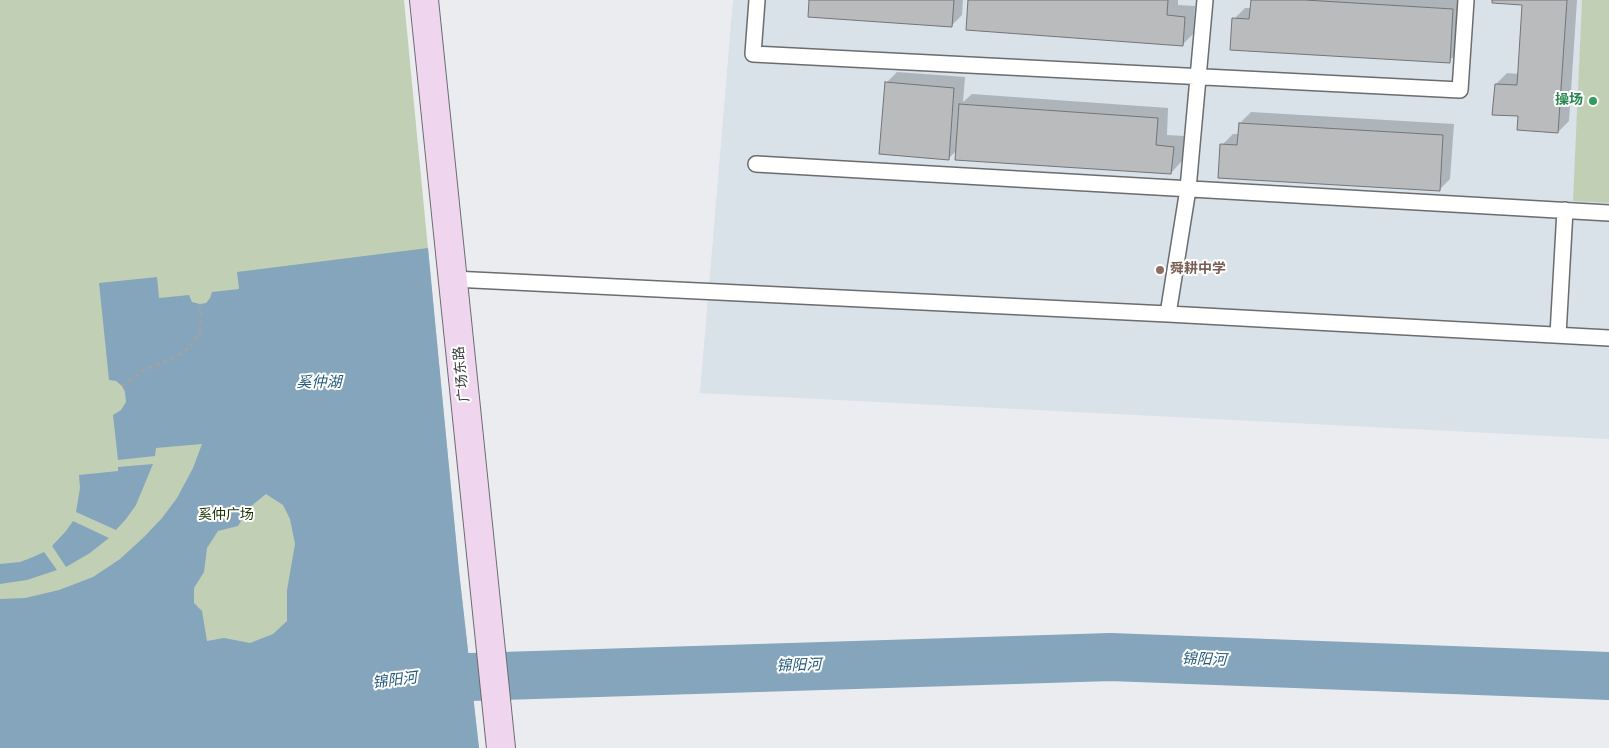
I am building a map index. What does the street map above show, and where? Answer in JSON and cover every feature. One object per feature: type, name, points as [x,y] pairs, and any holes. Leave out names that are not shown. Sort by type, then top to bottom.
[{"type":"street","name":"广场东路","points":[[424,0],[501,748]]},
{"type":"lane","points":[[757,0],[753,54],[1460,90],[1466,0]]},
{"type":"lane","points":[[1168,314],[1188,189],[1205,0]]},
{"type":"lane","points":[[756,164],[1609,213]]},
{"type":"lane","points":[[1558,335],[1565,210]]},
{"type":"lane","points":[[453,279],[1609,338]]},
{"type":"path","points":[[122,386],[148,368],[179,355],[194,342],[200,330],[200,304]]},
{"type":"shaded area","name":"舜耕中学","points":[[733,0],[1609,0],[1609,439],[700,393]]},
{"type":"green space","name":"奚仲广场","points":[[0,0],[404,0],[459,571],[479,748],[0,748]]},
{"type":"green space","name":"操场","points":[[1582,0],[1609,0],[1609,203],[1573,201]]},
{"type":"water","name":"奚仲湖","points":[[428,248],[459,571],[479,748],[0,748],[0,599],[25,598],[59,590],[93,577],[120,559],[162,518],[177,498],[193,468],[202,444],[156,448],[155,456],[118,460],[113,415],[121,410],[126,402],[125,392],[116,381],[109,380],[99,283],[157,277],[159,298],[189,295],[192,302],[200,304],[206,303],[212,292],[239,289],[237,272]],"holes":[[[266,494],[283,505],[290,519],[295,544],[287,590],[287,621],[273,634],[250,643],[224,638],[207,641],[202,611],[194,603],[194,588],[204,572],[207,548],[218,531],[238,526],[250,507]]]},
{"type":"water","points":[[153,464],[136,505],[116,530],[76,512],[80,488],[79,475],[118,471],[118,467]]},
{"type":"water","points":[[73,521],[109,538],[90,553],[66,567],[52,546]]},
{"type":"water","points":[[44,552],[57,570],[27,580],[0,584],[0,564],[20,562]]},
{"type":"building","points":[[809,0],[954,0],[952,27],[808,17]]},
{"type":"building","points":[[968,0],[1168,0],[1167,15],[1185,17],[1183,46],[966,30]]},
{"type":"building","points":[[1251,0],[1305,0],[1453,9],[1450,63],[1230,50],[1232,18],[1249,19]]},
{"type":"building","points":[[1492,0],[1567,0],[1558,133],[1517,130],[1518,116],[1492,115],[1495,84],[1517,85],[1522,5],[1492,3]]},
{"type":"building","points":[[885,82],[954,88],[949,160],[879,154]]},
{"type":"building","points":[[959,104],[1158,118],[1156,145],[1174,147],[1171,174],[955,160]]},
{"type":"building","points":[[1239,123],[1443,135],[1440,191],[1218,178],[1220,144],[1237,145]]},
{"type":"waterway","name":"锦阳河","points":[[406,679],[1111,657],[1609,676]]},
{"type":"place","name":"操场","points":[[1593,101]]},
{"type":"place","name":"舜耕中学","points":[[1160,270]]}]
